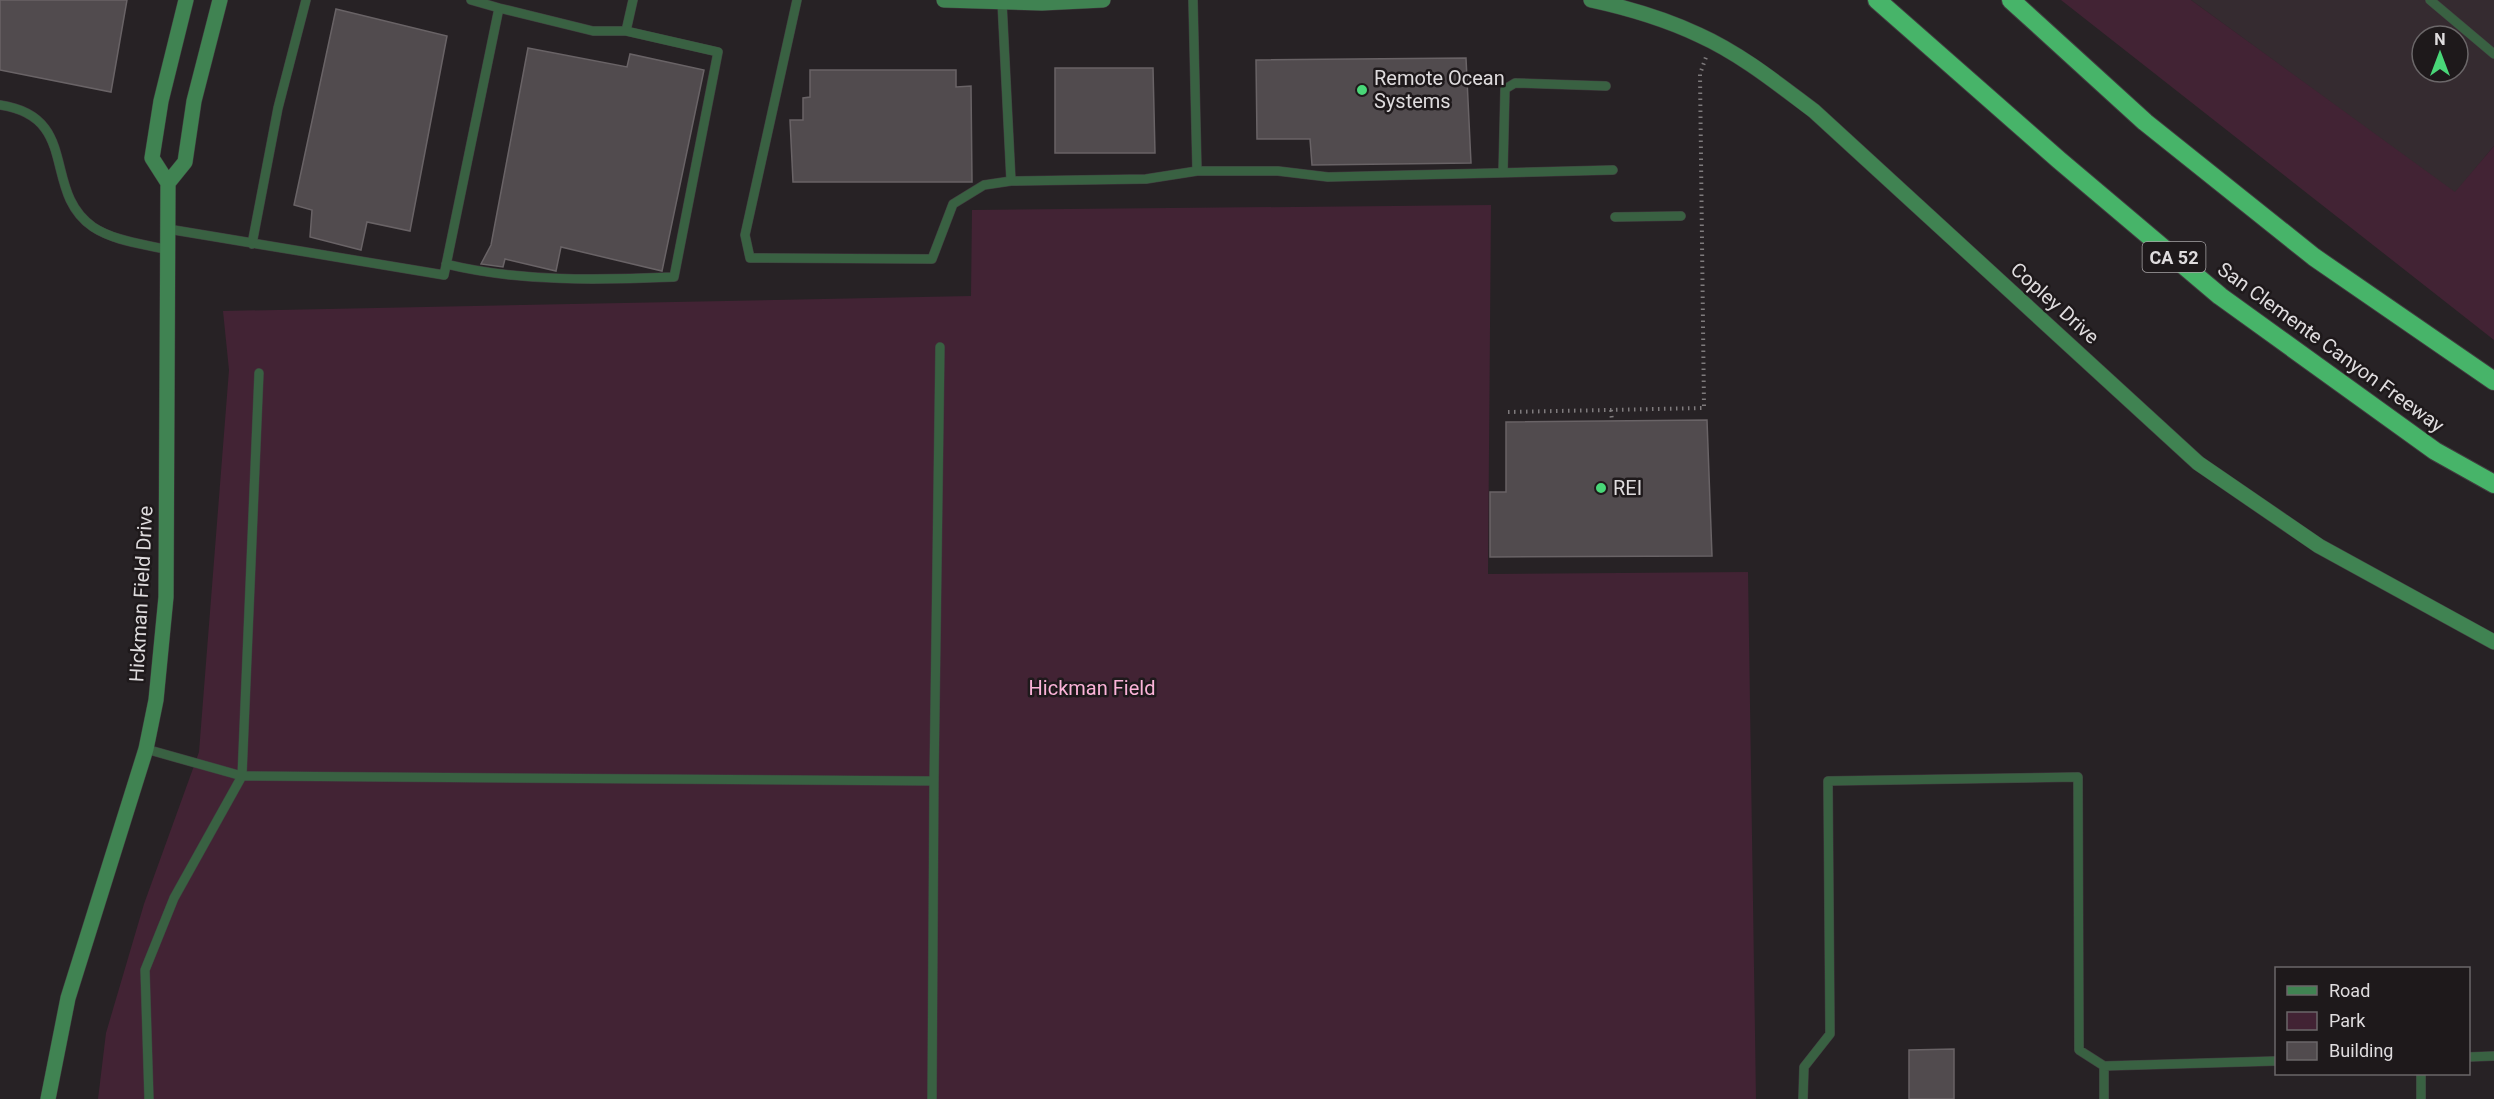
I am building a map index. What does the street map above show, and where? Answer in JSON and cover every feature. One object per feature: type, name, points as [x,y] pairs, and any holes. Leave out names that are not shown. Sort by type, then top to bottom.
[{"type":"highway","name":"San Clemente Canyon Freeway","points":[[1877,0],[2068,168],[2220,296],[2435,451],[2494,484]]},
{"type":"highway","points":[[2011,0],[2145,122],[2314,257],[2494,381]]},
{"type":"street","points":[[186,0],[161,100],[152,158],[168,183],[185,162],[194,100],[220,0]]},
{"type":"street","points":[[944,0],[1002,2],[1103,0]]},
{"type":"street","name":"Copley Drive","points":[[1591,0],[1632,4],[1710,42],[1760,71],[1814,111],[2198,463],[2319,546],[2494,642]]},
{"type":"street","name":"Hickman Field Drive","points":[[48,1099],[68,998],[146,749],[156,700],[166,597],[168,183]]},
{"type":"lane","points":[[252,244],[278,108],[306,0]]},
{"type":"lane","points":[[446,264],[467,269],[584,280],[674,277],[718,52],[626,31],[593,31],[471,0]]},
{"type":"lane","points":[[626,31],[633,0]]},
{"type":"lane","points":[[797,0],[745,235],[750,258],[932,259],[953,204],[984,185],[1011,181],[1146,179],[1197,171],[1278,171],[1328,177],[1613,170]]},
{"type":"lane","points":[[1193,0],[1197,171]]},
{"type":"lane","points":[[2430,0],[2494,54]]},
{"type":"lane","points":[[1002,2],[1011,181]]},
{"type":"lane","points":[[168,229],[444,275],[500,8]]},
{"type":"lane","points":[[1503,173],[1505,89],[1515,83],[1606,87]]},
{"type":"lane","points":[[0,105],[26,111],[42,124],[56,148],[62,179],[73,207],[94,227],[123,239],[168,249]]},
{"type":"lane","points":[[1615,218],[1681,216]]},
{"type":"lane","points":[[932,1099],[940,347]]},
{"type":"lane","points":[[149,1099],[145,970],[174,898],[242,776],[259,373]]},
{"type":"lane","points":[[146,749],[242,776],[934,782]]},
{"type":"lane","points":[[1803,1099],[1804,1067],[1830,1034],[1828,781],[2078,777],[2079,1050],[2104,1066],[2275,1061]]},
{"type":"lane","points":[[2470,1057],[2494,1056]]},
{"type":"lane","points":[[2104,1066],[2104,1099]]},
{"type":"lane","points":[[2421,1075],[2421,1099]]},
{"type":"path","points":[[1508,412],[1704,408],[1700,74],[1710,42]]},
{"type":"path","points":[[1611,410],[1612,421]]},
{"type":"shaded area","points":[[2191,0],[2494,0],[2494,146],[2455,193]]},
{"type":"green space","points":[[2061,0],[2191,0],[2455,192],[2494,146],[2494,340]]},
{"type":"green space","name":"Hickman Field","points":[[1491,205],[1488,574],[1748,572],[1756,1099],[98,1099],[106,1033],[144,904],[199,752],[229,370],[223,311],[971,296],[972,210]]},
{"type":"building","points":[[0,0],[127,0],[111,92],[0,70]]},
{"type":"building","points":[[336,9],[447,36],[410,231],[367,222],[361,250],[310,237],[312,210],[294,205]]},
{"type":"building","points":[[528,48],[627,67],[630,54],[704,70],[662,271],[561,247],[556,271],[505,259],[503,267],[481,264],[491,245]]},
{"type":"building","points":[[1466,58],[1471,163],[1312,165],[1310,139],[1257,139],[1256,60]]},
{"type":"building","points":[[1055,68],[1153,68],[1155,153],[1055,153]]},
{"type":"building","points":[[810,70],[956,70],[956,87],[971,86],[972,182],[793,182],[790,120],[803,120],[803,98],[810,97]]},
{"type":"building","points":[[1707,420],[1712,556],[1490,557],[1490,492],[1506,492],[1506,422]]},
{"type":"building","points":[[1954,1049],[1954,1099],[1909,1099],[1909,1050]]},
{"type":"place","name":"Remote Ocean Systems","points":[[1362,90]]},
{"type":"place","name":"REI","points":[[1601,488]]}]
